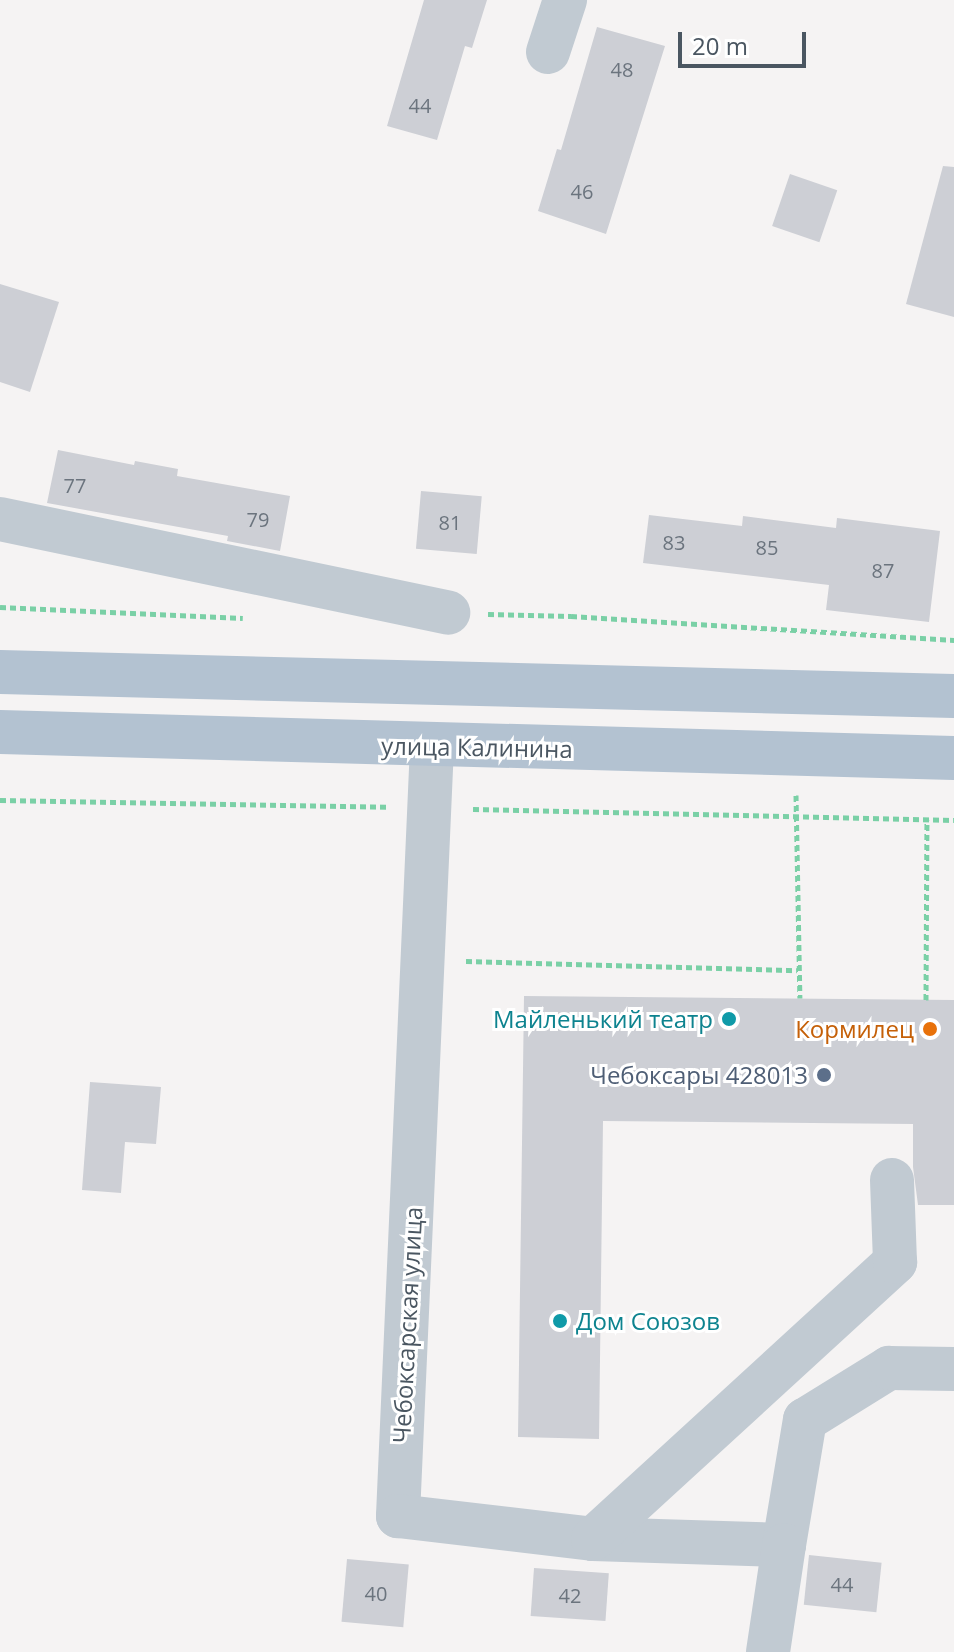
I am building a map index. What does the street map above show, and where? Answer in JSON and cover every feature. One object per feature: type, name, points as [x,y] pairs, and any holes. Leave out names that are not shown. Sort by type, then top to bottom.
[{"type":"main road","points":[[0,672],[954,696]]},
{"type":"main road","name":"улица Калинина","points":[[0,732],[954,758]]},
{"type":"lane","points":[[548,52],[565,0]]},
{"type":"lane","points":[[0,519],[448,613]]},
{"type":"lane","name":"Чебоксарская улица","points":[[432,746],[398,1516],[593,1539],[784,1545]]},
{"type":"lane","points":[[593,1539],[895,1262],[892,1180]]},
{"type":"lane","points":[[768,1652],[805,1420],[889,1368],[954,1369]]},
{"type":"path","points":[[0,800],[388,807]]},
{"type":"path","points":[[460,808],[954,820]]},
{"type":"path","points":[[795,818],[800,998]]},
{"type":"path","points":[[926,1000],[927,820]]},
{"type":"path","points":[[422,959],[797,970]]},
{"type":"building","points":[[424,0],[487,0],[472,48],[465,46],[437,140],[387,126]]},
{"type":"building","points":[[597,27],[665,46],[606,234],[538,211],[557,149],[561,150]]},
{"type":"building","points":[[943,166],[954,167],[954,317],[906,304]]},
{"type":"building","points":[[790,174],[837,190],[819,242],[772,226]]},
{"type":"building","points":[[0,284],[59,302],[30,392],[0,382]]},
{"type":"building","points":[[58,450],[134,465],[135,461],[178,469],[177,476],[290,496],[280,551],[227,541],[228,536],[47,503]]},
{"type":"building","points":[[421,491],[482,496],[477,554],[416,549]]},
{"type":"building","points":[[649,515],[742,526],[743,516],[836,528],[837,518],[940,531],[929,622],[826,610],[829,585],[643,563]]},
{"type":"building","name":"Дом Союзов","points":[[524,996],[954,1000],[954,1205],[918,1205],[913,1167],[913,1124],[603,1121],[599,1439],[518,1437]]},
{"type":"building","points":[[90,1082],[161,1087],[156,1144],[125,1142],[121,1193],[82,1190]]},
{"type":"building","points":[[809,1555],[882,1563],[876,1612],[804,1605]]},
{"type":"building","points":[[347,1559],[409,1564],[403,1627],[342,1622]]},
{"type":"building","points":[[534,1568],[609,1573],[605,1621],[531,1616]]},
{"type":"place","name":"Майленький театр","points":[[729,1019]]},
{"type":"place","name":"Кормилец","points":[[930,1029]]},
{"type":"place","name":"Чебоксары 428013","points":[[824,1075]]},
{"type":"place","name":"Дом Союзов","points":[[560,1321]]}]
